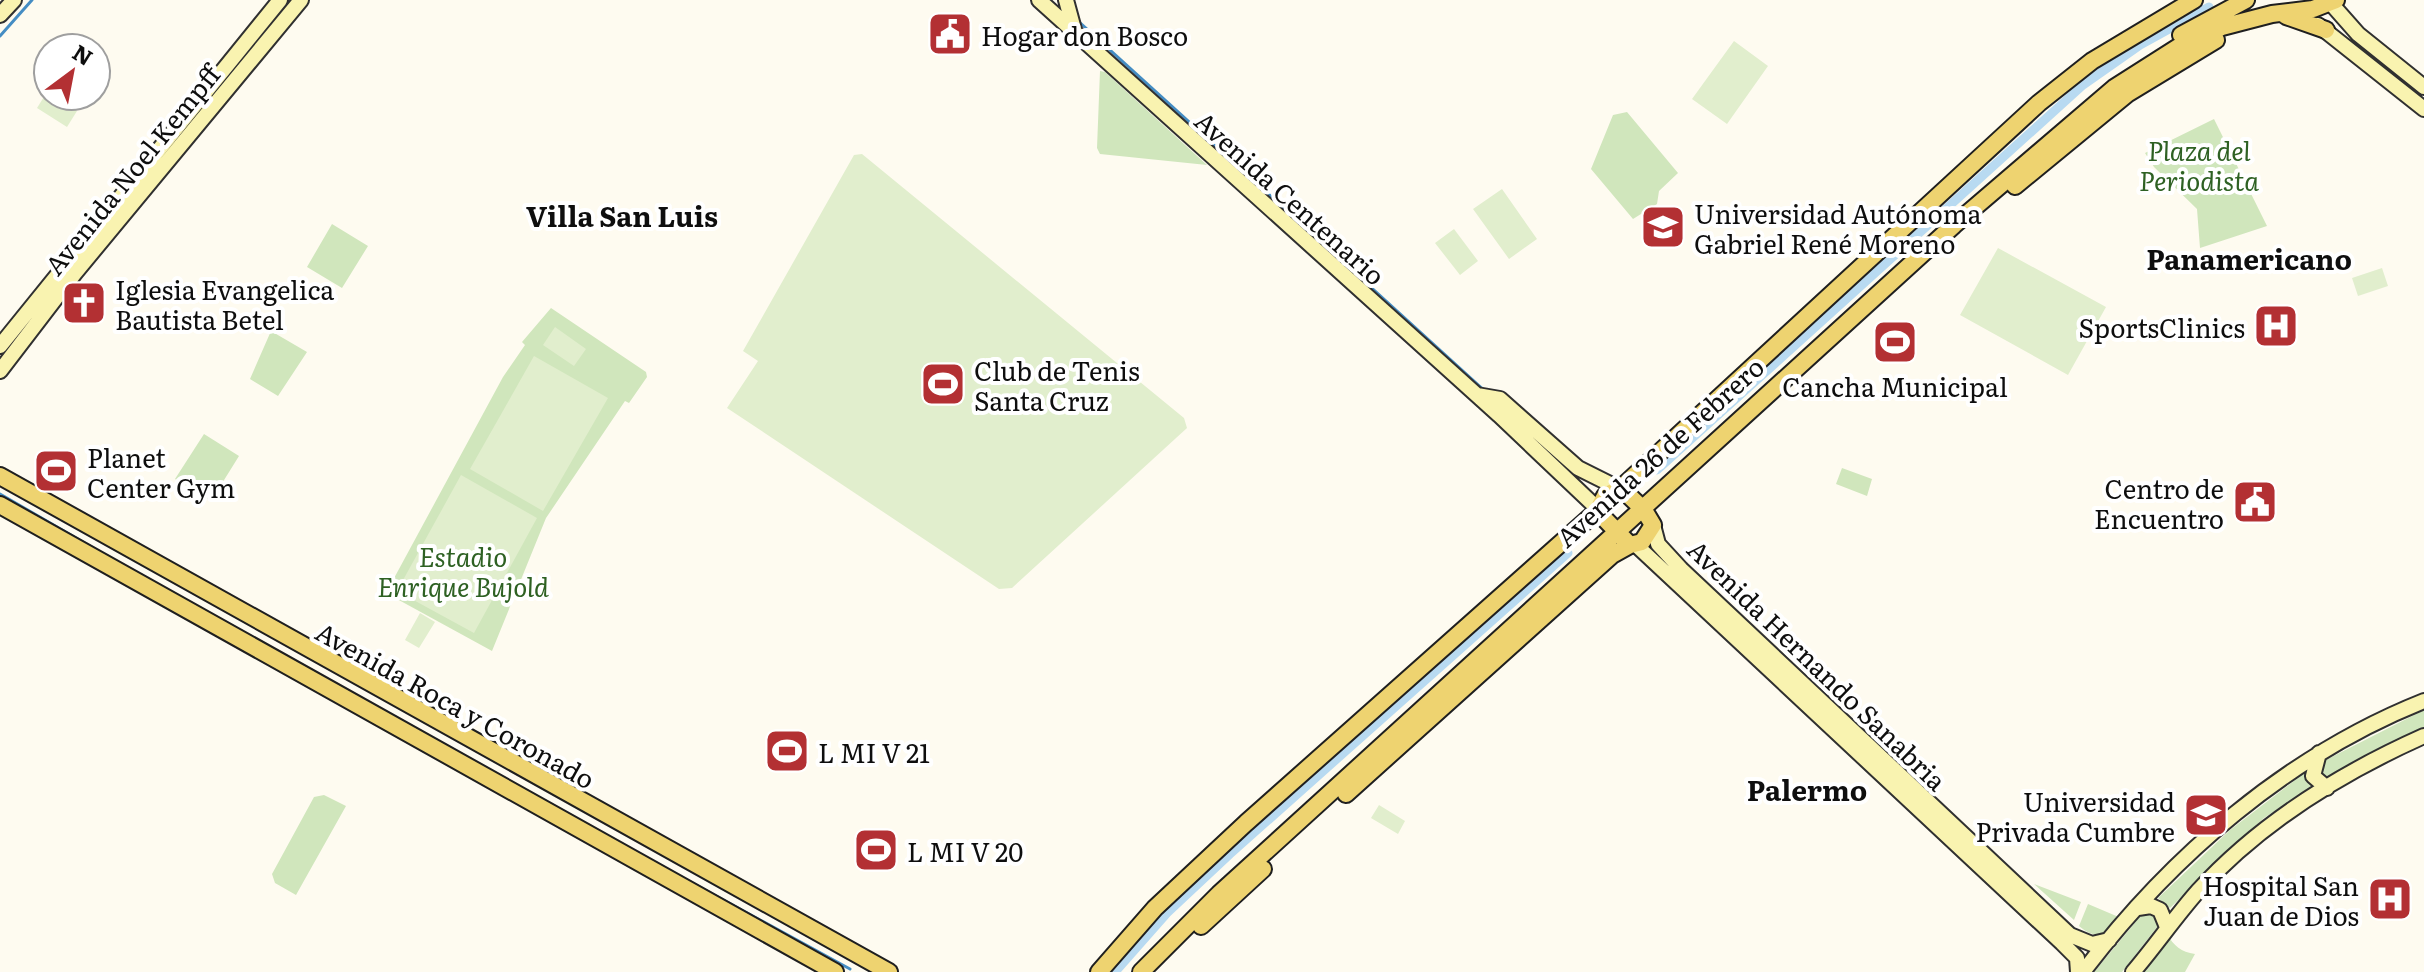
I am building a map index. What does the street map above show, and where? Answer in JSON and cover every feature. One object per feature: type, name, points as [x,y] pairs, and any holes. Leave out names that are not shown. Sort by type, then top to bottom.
[{"type":"main road","points":[[0,15],[14,0]]},
{"type":"main road","name":"Avenida Noel Kempff","points":[[0,346],[280,0]]},
{"type":"main road","points":[[267,16],[287,0]]},
{"type":"main road","name":"Avenida Noel Kempff","points":[[0,371],[75,273],[301,0]]},
{"type":"main road","name":"Avenida Centenario","points":[[1039,0],[1485,395],[1578,468],[1619,488]]},
{"type":"main road","points":[[1066,0],[1075,33]]},
{"type":"main road","name":"Avenida 26 de Febrero","points":[[1099,972],[1155,908],[1236,833],[1597,510],[1605,496],[1619,488],[2039,103],[2092,61],[2194,0]]},
{"type":"main road","name":"Avenida 26 de Febrero","points":[[1141,972],[1219,894],[1623,537],[2078,105],[2173,39],[2246,0]]},
{"type":"main road","points":[[2282,0],[2326,30],[2424,109]]},
{"type":"main road","points":[[2331,1],[2381,53],[2424,87]]},
{"type":"main road","name":"Avenida 26 de Febrero","points":[[1646,514],[1954,225],[2114,88],[2180,46],[2222,27],[2331,1]]},
{"type":"main road","points":[[2268,15],[2291,16],[2326,30]]},
{"type":"main road","name":"Avenida 26 de Febrero","points":[[1646,514],[1996,201],[2127,94],[2243,23]]},
{"type":"main road","points":[[2372,66],[2371,56],[2381,53]]},
{"type":"main road","points":[[159,172],[175,144],[179,125],[218,100]]},
{"type":"main road","points":[[1954,225],[1996,201]]},
{"type":"main road","points":[[75,273],[71,264],[84,240]]},
{"type":"main road","points":[[40,318],[58,287],[53,279]]},
{"type":"main road","points":[[0,358],[16,325]]},
{"type":"main road","name":"Avenida Centenario","points":[[1485,395],[1597,510]]},
{"type":"main road","name":"Avenida Roca y Coronado","points":[[0,476],[686,875],[835,972]]},
{"type":"main road","points":[[1597,510],[1623,537],[1647,537],[1646,514],[1619,488]]},
{"type":"main road","name":"Avenida Roca y Coronado","points":[[0,505],[686,875],[889,972]]},
{"type":"main road","name":"Avenida Hernando Sanabria","points":[[1646,514],[1658,544],[1676,573]]},
{"type":"main road","name":"Avenida 26 de Febrero","points":[[1131,972],[1198,901],[1623,537]]},
{"type":"main road","name":"Avenida 26 de Febrero","points":[[1154,972],[1284,850],[1612,555],[1623,537]]},
{"type":"main road","name":"Avenida Hernando Sanabria","points":[[1623,537],[1676,573],[1924,807],[2070,935],[2092,944],[2109,940]]},
{"type":"main road","points":[[2081,972],[2138,908],[2217,829],[2319,753],[2424,701]]},
{"type":"main road","points":[[2133,972],[2167,927],[2243,848],[2327,788],[2424,736]]},
{"type":"main road","points":[[2319,753],[2313,776],[2327,788]]},
{"type":"main road","name":"Avenida Hernando Sanabria","points":[[1967,846],[2077,958],[2081,972]]},
{"type":"main road","points":[[2138,908],[2151,906],[2160,910],[2167,927]]},
{"type":"green space","points":[[1734,41],[1768,66],[1727,124],[1692,99]]},
{"type":"green space","points":[[1100,71],[1105,72],[1207,165],[1100,154],[1097,148]]},
{"type":"green space","points":[[43,112],[76,112],[67,127]]},
{"type":"green space","points":[[1627,112],[1678,173],[1659,191],[1657,204],[1633,219],[1591,169],[1613,115]]},
{"type":"green space","name":"Plaza del Periodista","points":[[2214,119],[2267,226],[2200,248],[2197,209],[2154,167],[2145,153]]},
{"type":"green space","name":"Club de Tenis Santa Cruz","points":[[862,154],[1184,418],[1187,428],[1012,588],[999,589],[727,408],[758,361],[743,351],[854,155]]},
{"type":"green space","points":[[1502,189],[1537,239],[1509,259],[1473,209]]},
{"type":"green space","points":[[332,224],[368,246],[342,288],[307,267]]},
{"type":"green space","points":[[1454,229],[1478,261],[1460,275],[1435,243]]},
{"type":"green space","points":[[1998,248],[2106,307],[2068,375],[1960,315]]},
{"type":"green space","points":[[2382,268],[2388,286],[2358,296],[2352,278]]},
{"type":"green space","points":[[551,308],[646,372],[647,377],[629,403],[625,401],[546,518],[492,651],[386,593],[503,377],[525,345],[522,342]]},
{"type":"green space","points":[[555,327],[586,349],[574,366],[543,345]]},
{"type":"green space","points":[[271,331],[307,352],[278,396],[250,379]]},
{"type":"green space","points":[[534,356],[608,398],[543,511],[470,469]]},
{"type":"green space","points":[[204,434],[239,456],[211,501],[175,479]]},
{"type":"green space","points":[[1842,468],[1872,479],[1867,496],[1836,484]]},
{"type":"green space","name":"Estadio Enrique Bujold","points":[[461,475],[537,518],[474,633],[397,591]]},
{"type":"green space","points":[[420,613],[435,622],[419,648],[405,640]]},
{"type":"green space","points":[[2424,710],[2424,727],[2321,780],[2314,766]]},
{"type":"green space","points":[[2308,770],[2316,784],[2264,818],[2170,908],[2158,898],[2230,830]]},
{"type":"green space","points":[[324,795],[346,806],[296,895],[275,883],[272,874],[314,797]]},
{"type":"green space","points":[[1379,805],[1405,821],[1398,834],[1371,818]]},
{"type":"green space","points":[[2034,884],[2081,902],[2074,920]]},
{"type":"green space","points":[[2088,904],[2121,918],[2102,934],[2091,934],[2079,926]]},
{"type":"green space","points":[[2143,913],[2153,913],[2158,926],[2122,972],[2094,972]]},
{"type":"green space","points":[[2167,934],[2178,948],[2195,954],[2185,972],[2141,972]]},
{"type":"waterway","points":[[0,36],[32,0]]},
{"type":"waterway","points":[[1657,470],[2083,85],[2140,45],[2209,7]]},
{"type":"waterway","points":[[1077,20],[1486,392]]},
{"type":"waterway","points":[[0,494],[95,549]]},
{"type":"waterway","points":[[1115,972],[1167,913],[1230,854],[1568,553]]},
{"type":"waterway","points":[[685,879],[850,969]]},
{"type":"place","name":"Hogar don Bosco","points":[[950,34]]},
{"type":"place","name":"Universidad Autónoma Gabriel René Moreno","points":[[1663,227]]},
{"type":"place","name":"Iglesia Evangelica Bautista Betel","points":[[84,303]]},
{"type":"place","name":"SportsClinics","points":[[2276,326]]},
{"type":"place","name":"Cancha Municipal","points":[[1895,342]]},
{"type":"place","name":"Club de Tenis Santa Cruz","points":[[943,384]]},
{"type":"place","name":"Planet Center Gym","points":[[56,471]]},
{"type":"place","name":"Centro de Encuentro","points":[[2255,502]]},
{"type":"place","name":"L MI V 21","points":[[787,751]]},
{"type":"place","name":"Universidad Privada Cumbre","points":[[2206,815]]},
{"type":"place","name":"L MI V 20","points":[[876,850]]},
{"type":"place","name":"Hospital San Juan de Dios","points":[[2390,899]]},
{"type":"district","name":"Villa San Luis","points":[[622,215]]},
{"type":"district","name":"Panamericano","points":[[2249,258]]},
{"type":"district","name":"Palermo","points":[[1807,789]]}]
